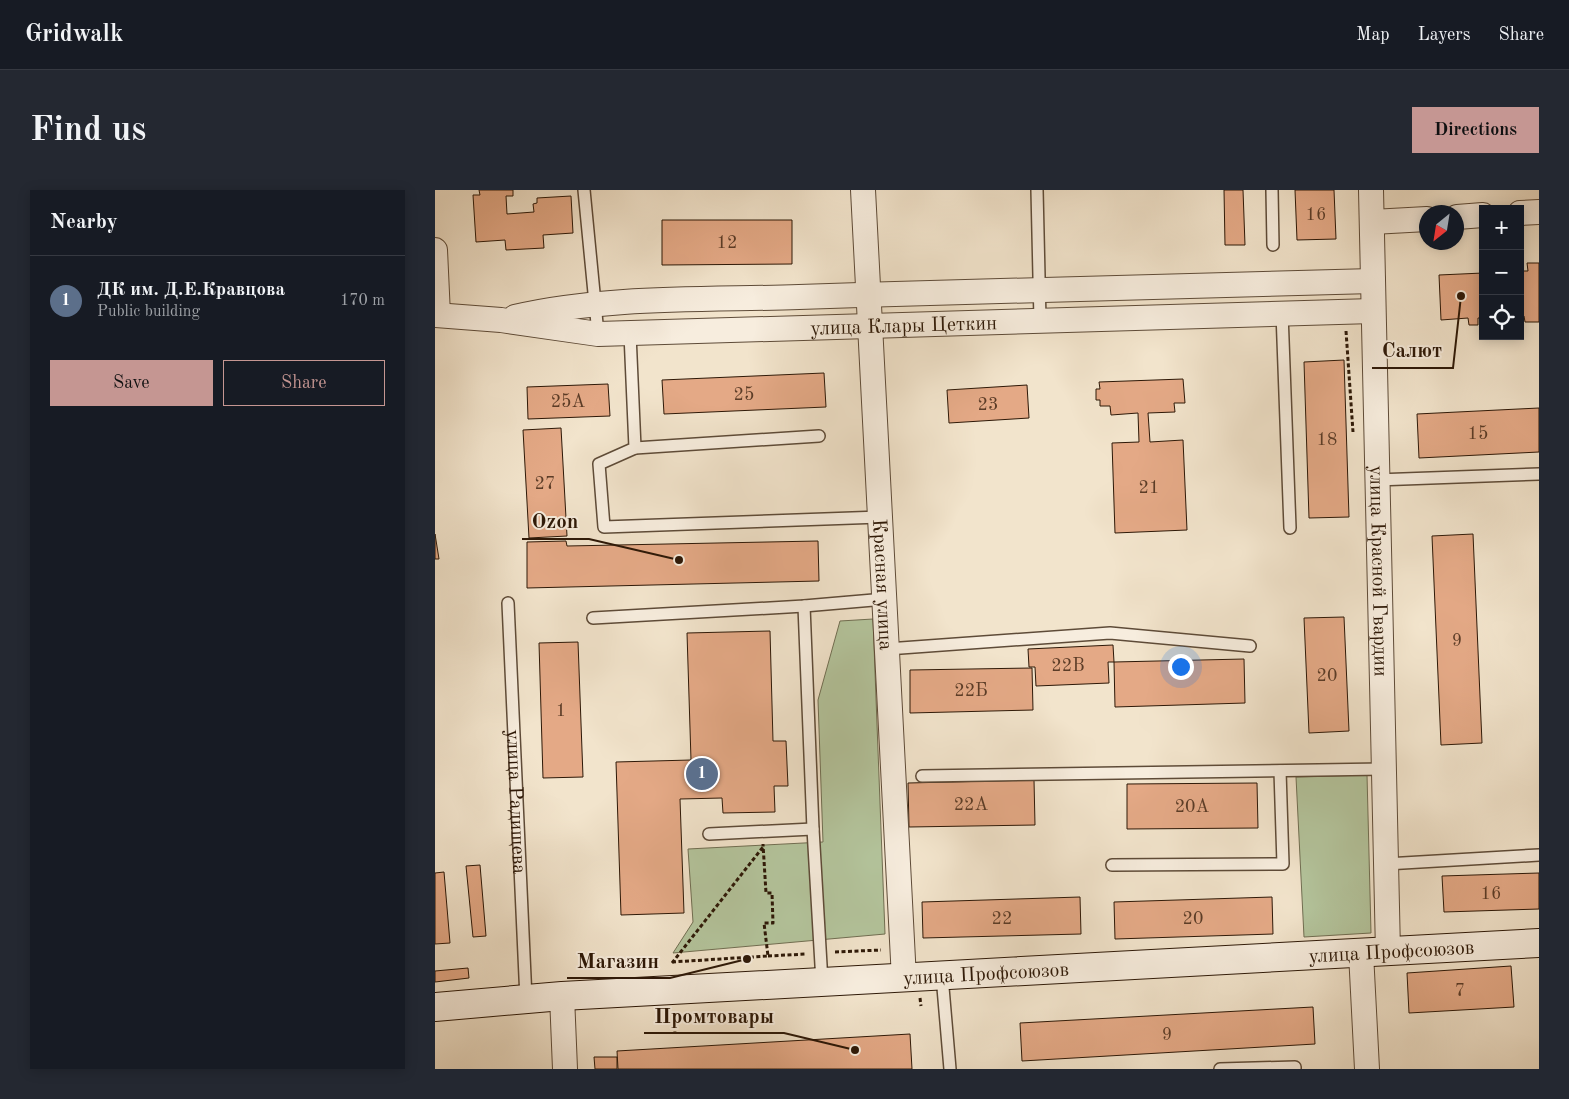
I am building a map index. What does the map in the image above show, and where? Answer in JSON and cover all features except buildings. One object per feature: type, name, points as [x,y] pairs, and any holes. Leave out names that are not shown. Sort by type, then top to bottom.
[{"type":"street","name":"Красная улица","points":[[863,190],[902,949],[921,978]]},
{"type":"street","name":"улица Красной Гвардии","points":[[1371,190],[1388,952]]},
{"type":"street","points":[[1524,213],[1539,212]]},
{"type":"street","points":[[1464,216],[1479,215]]},
{"type":"street","points":[[1372,222],[1419,219]]},
{"type":"street","points":[[435,250],[437,315]]},
{"type":"street","points":[[501,320],[551,309],[597,304],[867,294],[1373,281]]},
{"type":"street","name":"улица Клары Цеткин","points":[[437,315],[501,320],[598,334],[630,334],[870,325],[1373,311]]},
{"type":"street","name":"улица Профсоюзов","points":[[435,1007],[562,996],[1539,944]]},
{"type":"street","points":[[1361,953],[1367,1069]]},
{"type":"street","points":[[562,996],[565,1069]]},
{"type":"lane","points":[[584,190],[597,304],[598,334]]},
{"type":"lane","points":[[1037,190],[1040,320]]},
{"type":"lane","points":[[1272,190],[1273,245]]},
{"type":"lane","points":[[1282,314],[1290,528]]},
{"type":"lane","points":[[630,334],[635,448]]},
{"type":"lane","points":[[819,436],[635,448],[599,464],[604,527],[880,517]]},
{"type":"lane","points":[[1377,480],[1539,474]]},
{"type":"lane","points":[[593,618],[804,606],[885,599]]},
{"type":"lane","name":"улица Радищева","points":[[508,603],[526,999]]},
{"type":"lane","points":[[804,606],[813,829],[822,983]]},
{"type":"lane","points":[[887,649],[1110,633],[1250,646]]},
{"type":"lane","points":[[922,776],[1383,769]]},
{"type":"lane","points":[[1112,865],[1283,864],[1279,771]]},
{"type":"lane","points":[[709,834],[813,829]]},
{"type":"lane","points":[[1386,864],[1539,855]]},
{"type":"lane","points":[[921,978],[950,1069]]},
{"type":"lane","points":[[1215,1069],[1295,1067],[1295,1069]]},
{"type":"path","points":[[1345,311],[1354,440]]},
{"type":"path","points":[[762,832],[766,893],[772,893],[773,923],[764,923],[767,956]]},
{"type":"path","points":[[675,1034],[672,962],[763,847]]},
{"type":"path","points":[[672,962],[902,949]]},
{"type":"path","points":[[921,978],[921,1006]]},
{"type":"green space","points":[[873,619],[885,934],[673,953],[693,922],[688,849],[823,842],[818,700],[840,621]]},
{"type":"green space","points":[[1367,775],[1371,933],[1304,937],[1296,777]]},
{"type":"place","name":"Салют","points":[[1461,296]]},
{"type":"place","name":"Ozon","points":[[679,560]]},
{"type":"place","name":"ДК им. Д.Е.Кравцова","points":[[702,774]]},
{"type":"place","name":"Магазин","points":[[747,959]]},
{"type":"place","name":"Промтовары","points":[[855,1050]]}]
